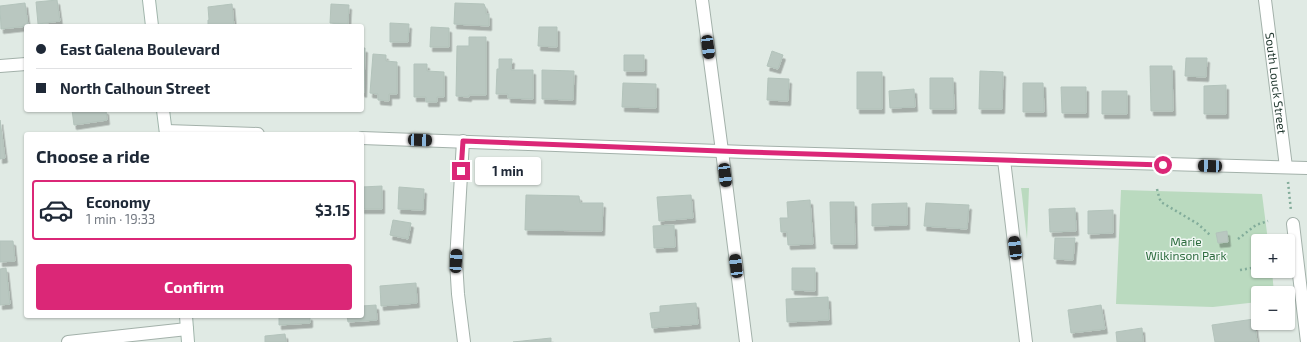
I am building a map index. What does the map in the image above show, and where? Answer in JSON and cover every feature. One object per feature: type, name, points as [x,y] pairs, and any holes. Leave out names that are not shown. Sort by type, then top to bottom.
[{"type":"street","points":[[149,0],[152,24]]},
{"type":"street","points":[[702,0],[746,342]]},
{"type":"street","name":"South Louck Street","points":[[1266,0],[1286,168]]},
{"type":"street","points":[[0,66],[24,64]]},
{"type":"street","points":[[163,112],[166,132]]},
{"type":"street","points":[[364,138],[1004,160],[1307,168]]},
{"type":"street","points":[[463,141],[456,261],[458,294],[464,342]]},
{"type":"street","points":[[1004,160],[1026,342]]},
{"type":"street","points":[[1293,224],[1307,342]]},
{"type":"street","points":[[186,318],[188,342]]},
{"type":"street","points":[[68,342],[187,328]]},
{"type":"path","points":[[1286,168],[1293,224]]},
{"type":"path","points":[[1158,189],[1161,202],[1198,224],[1210,235]]},
{"type":"path","points":[[1238,239],[1256,224],[1268,221]]},
{"type":"path","points":[[1240,270],[1251,268]]},
{"type":"green space","points":[[1021,188],[1029,188],[1027,239],[1022,195]]},
{"type":"green space","name":"Marie Wilkinson Park","points":[[1121,190],[1262,194],[1267,234],[1251,234],[1251,278],[1273,278],[1273,286],[1251,286],[1251,303],[1213,307],[1116,304]]},
{"type":"building","points":[[57,0],[60,21],[38,24],[36,2]]},
{"type":"building","points":[[25,3],[28,24],[24,24],[24,26],[1,29],[0,6]]},
{"type":"building","points":[[455,3],[484,4],[486,14],[489,14],[489,26],[454,24]]},
{"type":"building","points":[[232,4],[234,24],[208,24],[208,7]]},
{"type":"building","points":[[331,4],[349,5],[348,24],[330,23]]},
{"type":"building","points":[[390,23],[409,24],[408,42],[390,42]]},
{"type":"building","points":[[431,27],[449,28],[449,47],[430,47]]},
{"type":"building","points":[[539,27],[557,27],[557,47],[538,46]]},
{"type":"building","points":[[469,37],[486,37],[486,95],[469,95],[469,97],[456,96],[457,46],[469,46]]},
{"type":"building","points":[[364,48],[365,48],[364,93]]},
{"type":"building","points":[[772,51],[783,55],[778,69],[767,66]]},
{"type":"building","points":[[373,54],[386,55],[386,61],[397,62],[397,94],[389,94],[389,101],[378,100],[378,94],[370,93]]},
{"type":"building","points":[[624,55],[644,55],[644,71],[624,71]]},
{"type":"building","points":[[1186,58],[1207,58],[1206,77],[1185,76]]},
{"type":"building","points":[[499,59],[512,59],[511,70],[533,70],[533,99],[508,98],[508,94],[496,94]]},
{"type":"building","points":[[414,64],[427,64],[427,71],[444,72],[444,97],[437,97],[437,102],[426,102],[426,97],[414,97]]},
{"type":"building","points":[[1150,66],[1172,66],[1173,111],[1151,111]]},
{"type":"building","points":[[542,70],[574,71],[573,100],[542,99]]},
{"type":"building","points":[[980,71],[1003,72],[1002,109],[979,109]]},
{"type":"building","points":[[857,72],[882,72],[882,109],[857,109]]},
{"type":"building","points":[[768,78],[789,79],[788,101],[767,100]]},
{"type":"building","points":[[930,78],[953,78],[954,109],[930,109]]},
{"type":"building","points":[[623,83],[656,84],[656,108],[622,107]]},
{"type":"building","points":[[1023,83],[1043,83],[1044,112],[1023,112]]},
{"type":"building","points":[[1226,85],[1226,114],[1204,114],[1204,86]]},
{"type":"building","points":[[1061,87],[1086,87],[1086,113],[1062,113]]},
{"type":"building","points":[[914,89],[915,107],[890,108],[889,91]]},
{"type":"building","points":[[1102,91],[1127,91],[1127,114],[1102,114]]},
{"type":"building","points":[[72,112],[106,112],[107,120],[74,125]]},
{"type":"building","points":[[0,120],[5,158],[0,159]]},
{"type":"building","points":[[382,186],[382,209],[364,209],[364,187]]},
{"type":"building","points":[[399,187],[424,189],[423,210],[398,209]]},
{"type":"building","points":[[526,195],[579,196],[580,203],[603,203],[602,231],[525,230]]},
{"type":"building","points":[[691,195],[693,218],[659,221],[657,197]]},
{"type":"building","points":[[810,200],[813,244],[788,245],[787,232],[781,232],[780,218],[788,218],[787,202]]},
{"type":"building","points":[[830,202],[854,202],[855,244],[831,244]]},
{"type":"building","points":[[907,203],[907,225],[872,226],[872,204]]},
{"type":"building","points":[[926,203],[969,205],[967,229],[924,226]]},
{"type":"building","points":[[1075,208],[1076,231],[1050,232],[1049,209]]},
{"type":"building","points":[[1113,210],[1113,233],[1088,234],[1088,211]]},
{"type":"building","points":[[393,220],[411,223],[408,239],[390,235]]},
{"type":"building","points":[[674,225],[675,247],[654,248],[653,226]]},
{"type":"building","points":[[1227,231],[1228,242],[1218,243],[1216,233]]},
{"type":"building","points":[[1055,238],[1075,238],[1073,260],[1054,259]]},
{"type":"building","points":[[0,241],[13,241],[15,261],[0,262]]},
{"type":"building","points":[[6,268],[10,304],[0,305],[0,269]]},
{"type":"building","points":[[792,268],[815,268],[815,291],[792,290]]},
{"type":"building","points":[[416,283],[417,303],[381,306],[380,286]]},
{"type":"building","points":[[828,297],[829,320],[787,322],[786,299]]},
{"type":"building","points":[[696,303],[698,324],[652,328],[650,313],[660,312],[660,306]]},
{"type":"building","points":[[376,305],[377,320],[348,322],[347,318],[364,318],[364,306]]},
{"type":"building","points":[[1101,305],[1105,329],[1071,333],[1068,310]]},
{"type":"building","points":[[279,318],[310,318],[310,323],[279,325]]},
{"type":"building","points":[[1251,319],[1251,330],[1255,330],[1257,342],[1215,342],[1212,325]]},
{"type":"building","points":[[1142,328],[1143,342],[1117,342],[1116,332]]},
{"type":"building","points":[[285,334],[286,342],[265,342],[265,336]]},
{"type":"building","points":[[551,338],[551,342],[513,342]]},
{"type":"route","points":[[461,171],[463,141],[746,152],[1163,165]]}]
